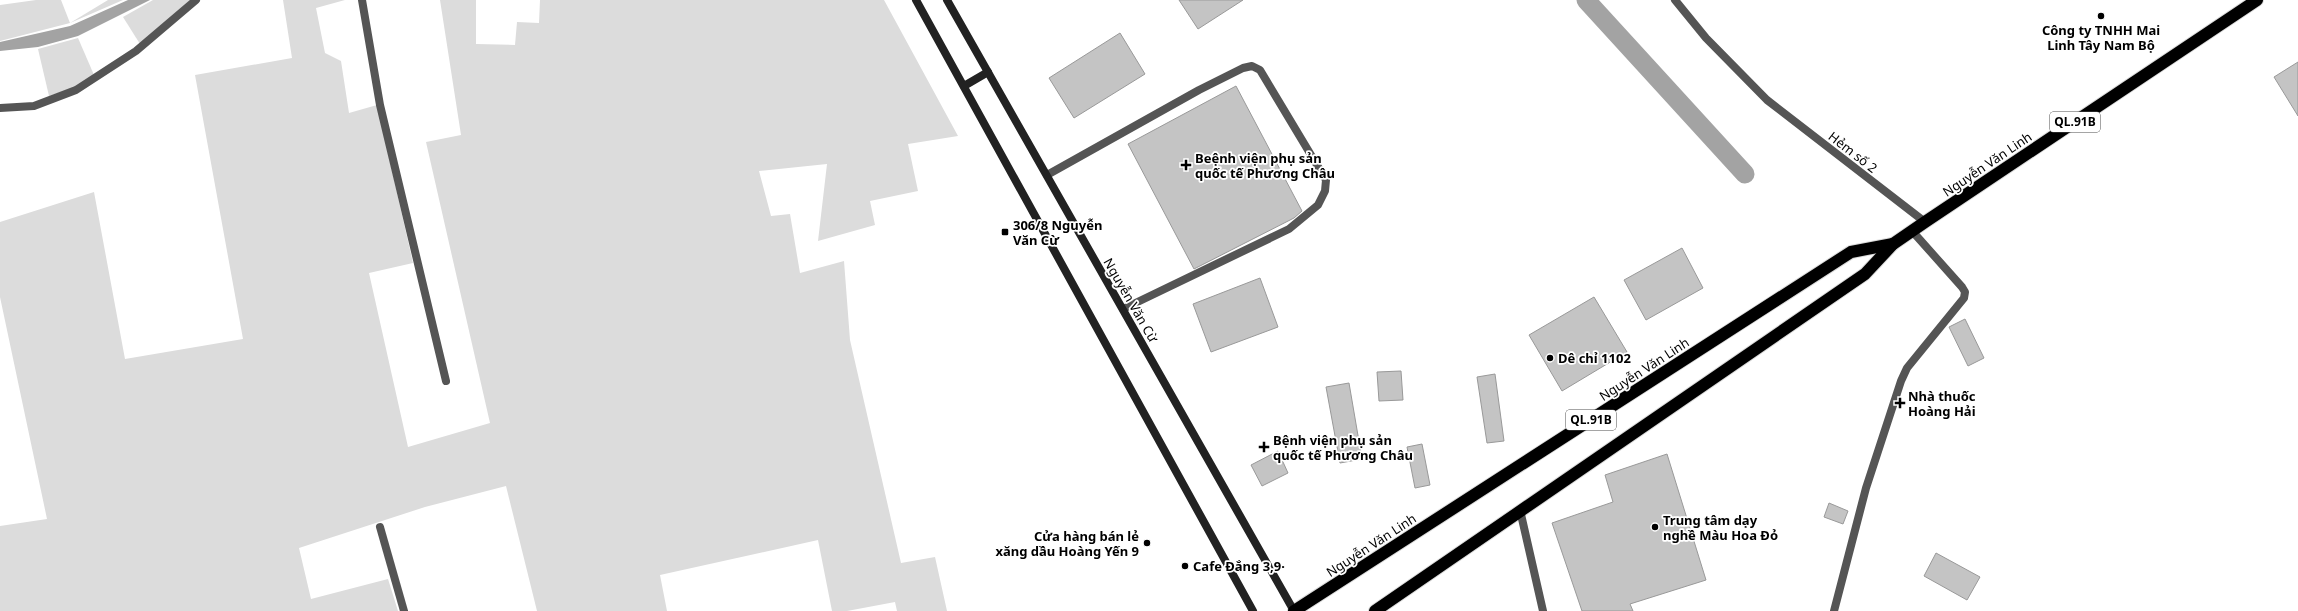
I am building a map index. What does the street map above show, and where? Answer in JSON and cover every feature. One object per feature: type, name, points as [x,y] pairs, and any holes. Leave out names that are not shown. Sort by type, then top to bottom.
[{"type":"highway","name":"Nguyễn Văn Linh","points":[[1375,611],[1865,274],[1893,244],[2257,0]]},
{"type":"highway","name":"Nguyễn Văn Linh","points":[[1294,611],[1852,252],[1893,244]]},
{"type":"main road","points":[[916,0],[1253,611]]},
{"type":"main road","name":"Nguyễn Văn Cừ","points":[[947,0],[1294,611]]},
{"type":"main road","points":[[964,86],[988,72]]},
{"type":"street","points":[[0,108],[34,106],[76,90],[136,51],[196,0]]},
{"type":"street","points":[[362,0],[380,105],[446,381]]},
{"type":"street","name":"Hẻm số 2","points":[[1675,0],[1706,38],[1767,100],[1925,222]]},
{"type":"street","points":[[1047,175],[1199,90],[1243,68],[1252,66],[1260,70],[1326,180],[1325,191],[1318,205],[1289,229],[1123,309]]},
{"type":"street","points":[[1834,611],[1866,488],[1901,381],[1911,362],[1964,298],[1965,292],[1962,287],[1913,232]]},
{"type":"street","points":[[1520,510],[1543,611]]},
{"type":"street","points":[[380,528],[404,611]]},
{"type":"shaded area","points":[[36,0],[61,0],[70,23],[0,41],[0,5]]},
{"type":"shaded area","points":[[108,0],[123,0],[70,23]]},
{"type":"shaded area","points":[[128,0],[150,0],[78,36],[38,47],[0,51],[0,42],[70,26]]},
{"type":"shaded area","points":[[153,0],[190,0],[140,44],[123,17]]},
{"type":"shaded area","points":[[283,0],[345,0],[316,8],[325,53],[341,61],[349,113],[377,105],[413,263],[369,273],[408,447],[490,423],[426,142],[461,135],[440,0],[476,0],[476,44],[515,45],[517,22],[539,23],[540,0],[884,0],[958,136],[908,144],[918,191],[870,201],[875,225],[818,241],[827,164],[759,171],[771,216],[790,214],[800,273],[844,261],[850,340],[901,563],[935,557],[947,611],[897,611],[895,602],[847,611],[832,611],[818,540],[660,575],[667,611],[537,611],[506,486],[425,507],[299,548],[311,599],[388,579],[398,611],[0,611],[0,526],[47,519],[0,297],[0,222],[94,192],[125,359],[243,339],[195,75],[292,58]]},
{"type":"shaded area","points":[[78,38],[94,75],[76,87],[49,96],[38,49]]},
{"type":"building","points":[[1179,0],[1243,0],[1198,29]]},
{"type":"building","points":[[1120,33],[1145,74],[1074,118],[1049,78]]},
{"type":"building","points":[[2298,62],[2298,116],[2274,77]]},
{"type":"building","points":[[1236,86],[1302,211],[1294,218],[1194,269],[1128,144]]},
{"type":"building","points":[[1682,248],[1703,288],[1646,320],[1624,280]]},
{"type":"building","points":[[1260,278],[1278,327],[1211,352],[1193,304]]},
{"type":"building","points":[[1594,297],[1627,352],[1562,391],[1529,335]]},
{"type":"building","points":[[1965,319],[1984,358],[1968,366],[1949,327]]},
{"type":"building","points":[[1401,371],[1403,400],[1379,401],[1377,372]]},
{"type":"building","points":[[1495,374],[1504,441],[1487,443],[1477,377]]},
{"type":"building","points":[[1349,383],[1362,459],[1340,463],[1326,387]]},
{"type":"building","points":[[1422,444],[1430,485],[1415,488],[1407,447]]},
{"type":"building","points":[[1278,451],[1288,473],[1262,486],[1251,465]]},
{"type":"building","points":[[1667,454],[1706,580],[1630,604],[1633,611],[1582,611],[1552,523],[1613,502],[1605,475]]},
{"type":"building","points":[[1829,503],[1848,511],[1843,524],[1824,517]]},
{"type":"building","points":[[1936,553],[1980,577],[1967,600],[1924,576]]},
{"type":"waterway","points":[[1586,0],[1745,174]]},
{"type":"place","name":"Công ty TNHH Mai Linh Tây Nam Bộ","points":[[2101,16]]},
{"type":"place","name":"Beệnh viện phụ sản quốc tế Phương Châu","points":[[1186,165]]},
{"type":"place","name":"306/8 Nguyễn Văn Cừ","points":[[1005,232]]},
{"type":"place","name":"Dê chỉ 1102","points":[[1550,358]]},
{"type":"place","name":"Nhà thuốc Hoàng Hải","points":[[1900,403]]},
{"type":"place","name":"Bệnh viện phụ sản quốc tế Phương Châu","points":[[1264,447]]},
{"type":"place","name":"Trung tâm dạy nghề Màu Hoa Đỏ","points":[[1655,527]]},
{"type":"place","name":"Cửa hàng bán lẻ xăng dầu Hoàng Yến 9","points":[[1147,543]]},
{"type":"place","name":"Cafe Đắng 3,9·","points":[[1185,566]]}]
